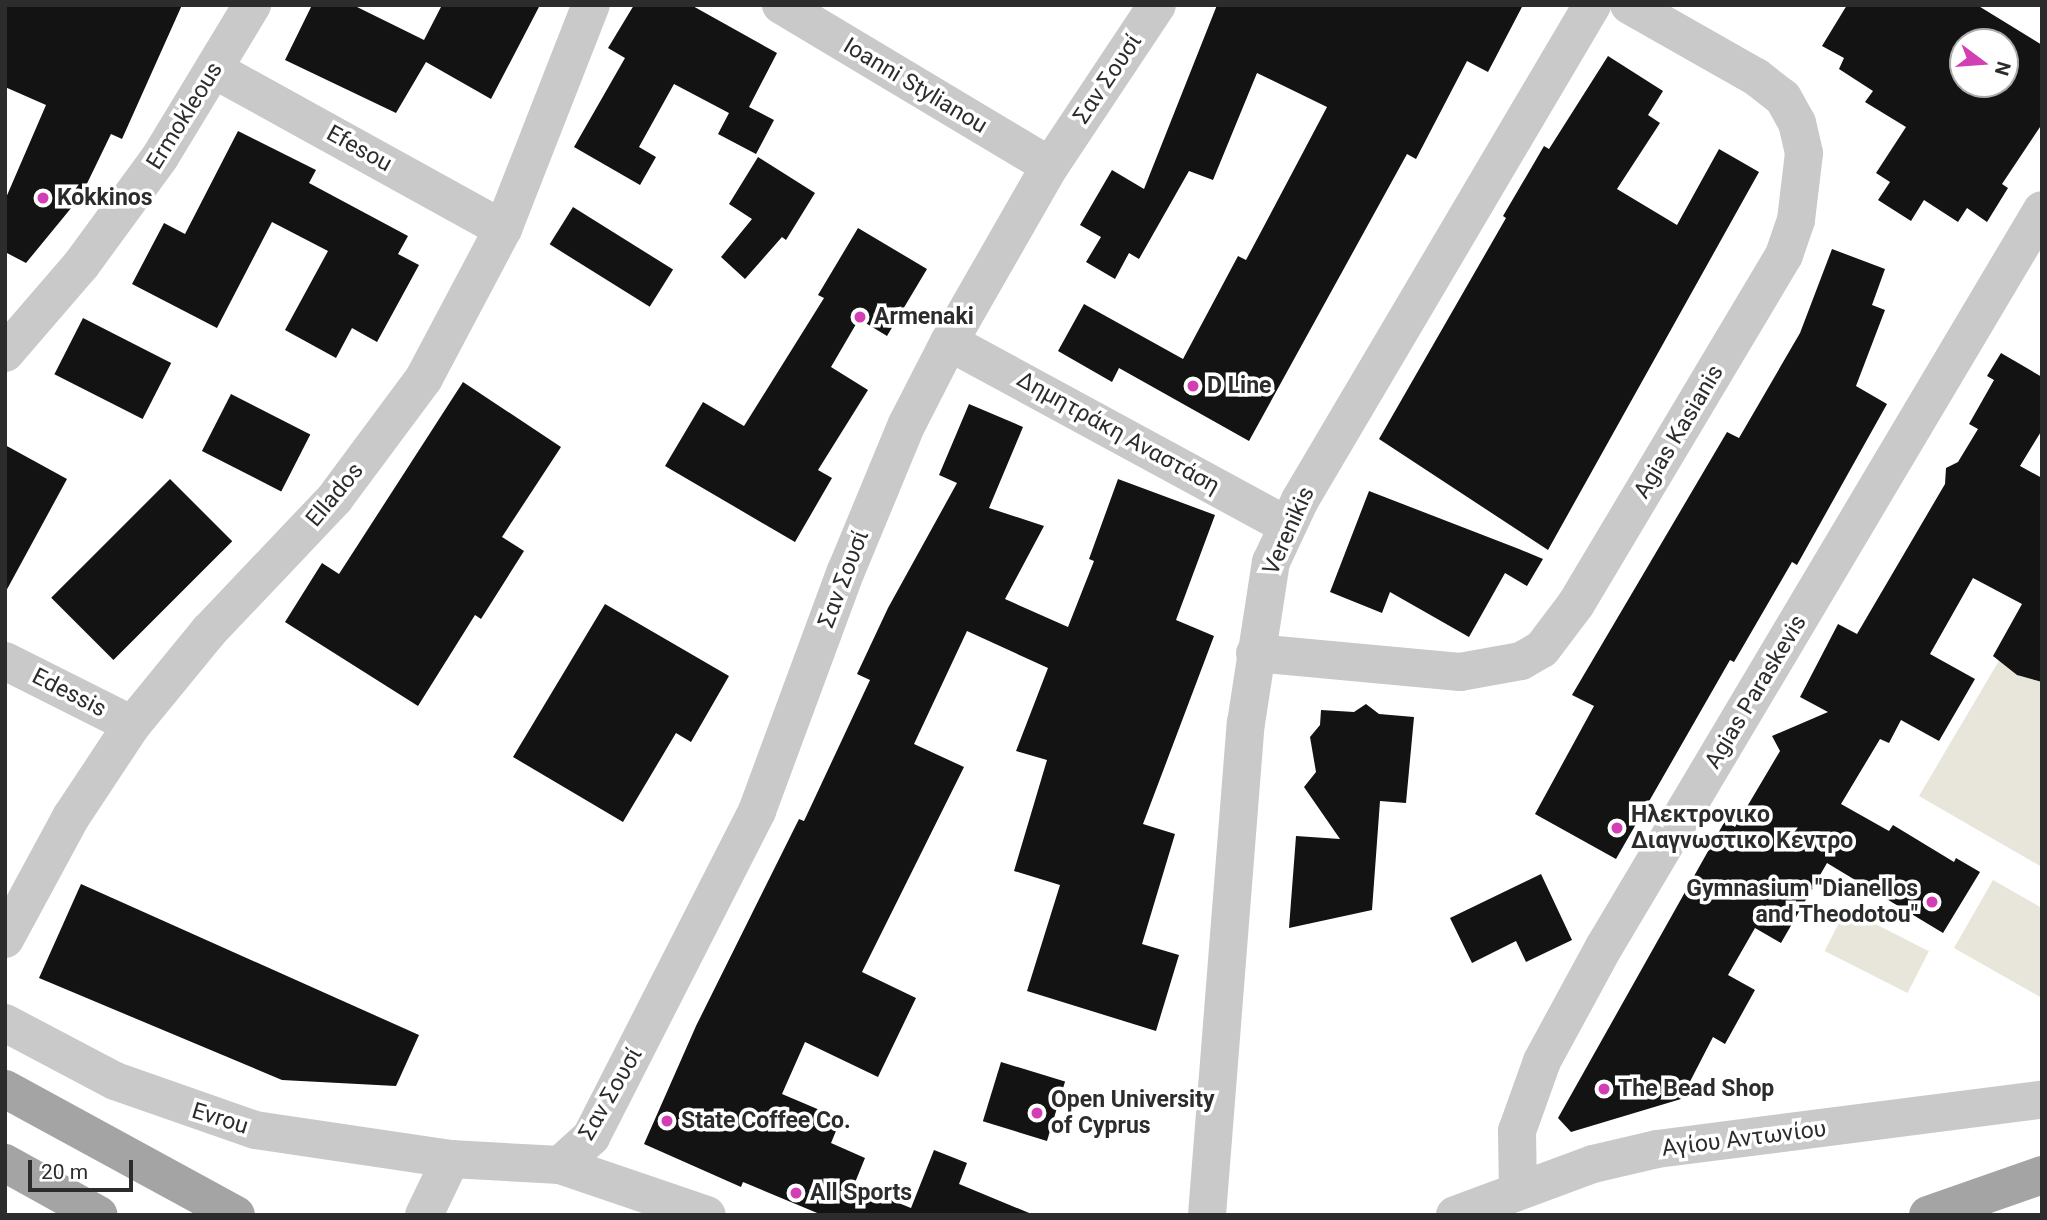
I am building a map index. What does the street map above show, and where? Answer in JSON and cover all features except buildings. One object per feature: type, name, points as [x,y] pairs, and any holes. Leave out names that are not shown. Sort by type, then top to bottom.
[{"type":"main road","points":[[5,1089],[236,1215]]},
{"type":"main road","points":[[5,1163],[99,1215]]},
{"type":"main road","points":[[1928,1215],[2042,1175]]},
{"type":"street","name":"Ermokleous","points":[[5,353],[121,211],[215,70],[252,5]]},
{"type":"street","name":"Ellados","points":[[5,939],[71,817],[132,725],[209,631],[335,498],[385,434],[464,309],[503,229],[591,5]]},
{"type":"street","name":"Ioanni Stylianou","points":[[781,5],[1050,166]]},
{"type":"street","name":"Σαν Σουσί","points":[[560,1165],[591,1137],[740,847],[845,571],[907,424],[949,342],[1050,166],[1157,5]]},
{"type":"street","name":"Verenikis","points":[[1207,1215],[1235,837],[1265,587],[1286,525],[1592,5]]},
{"type":"street","name":"Agias Kasianis","points":[[1255,653],[1460,672],[1521,661],[1542,649],[1588,584],[1784,255],[1796,220],[1804,153],[1797,122],[1783,98],[1756,77],[1629,5]]},
{"type":"street","name":"Efesou","points":[[215,70],[503,229]]},
{"type":"street","name":"Agias Paraskevis","points":[[1518,1190],[1517,1131],[1542,1061],[1604,947],[2042,210]]},
{"type":"street","name":"Δημητράκη Αναστάση","points":[[949,342],[1286,525]]},
{"type":"street","name":"Edessis","points":[[5,661],[132,725]]},
{"type":"street","name":"Evrou","points":[[5,1023],[115,1081],[201,1115],[255,1130],[451,1159]]},
{"type":"street","name":"Αγίου Αντωνίου","points":[[1455,1215],[1592,1164],[1657,1149],[2042,1100]]},
{"type":"street","points":[[425,1215],[451,1159],[560,1165],[707,1215]]},
{"type":"shaded area","points":[[2000,659],[2017,675],[2042,682],[2042,867],[1919,796]]},
{"type":"shaded area","points":[[1993,880],[2042,908],[2042,998],[1954,948]]},
{"type":"shaded area","points":[[1846,909],[1929,951],[1908,993],[1825,951]]},
{"type":"place","name":"Kokkinos","points":[[43,198]]},
{"type":"place","name":"Armenaki","points":[[860,317]]},
{"type":"place","name":"D Line","points":[[1193,386]]},
{"type":"place","name":"Ηλεκτρονικο Διαγνωστικο Κεντρο","points":[[1617,828]]},
{"type":"place","name":"Gymnasium \"Dianellos and Theodotou\"","points":[[1932,902]]},
{"type":"place","name":"The Bead Shop","points":[[1604,1089]]},
{"type":"place","name":"Open University of Cyprus","points":[[1037,1113]]},
{"type":"place","name":"State Coffee Co.","points":[[667,1121]]},
{"type":"place","name":"All Sports","points":[[796,1193]]}]
